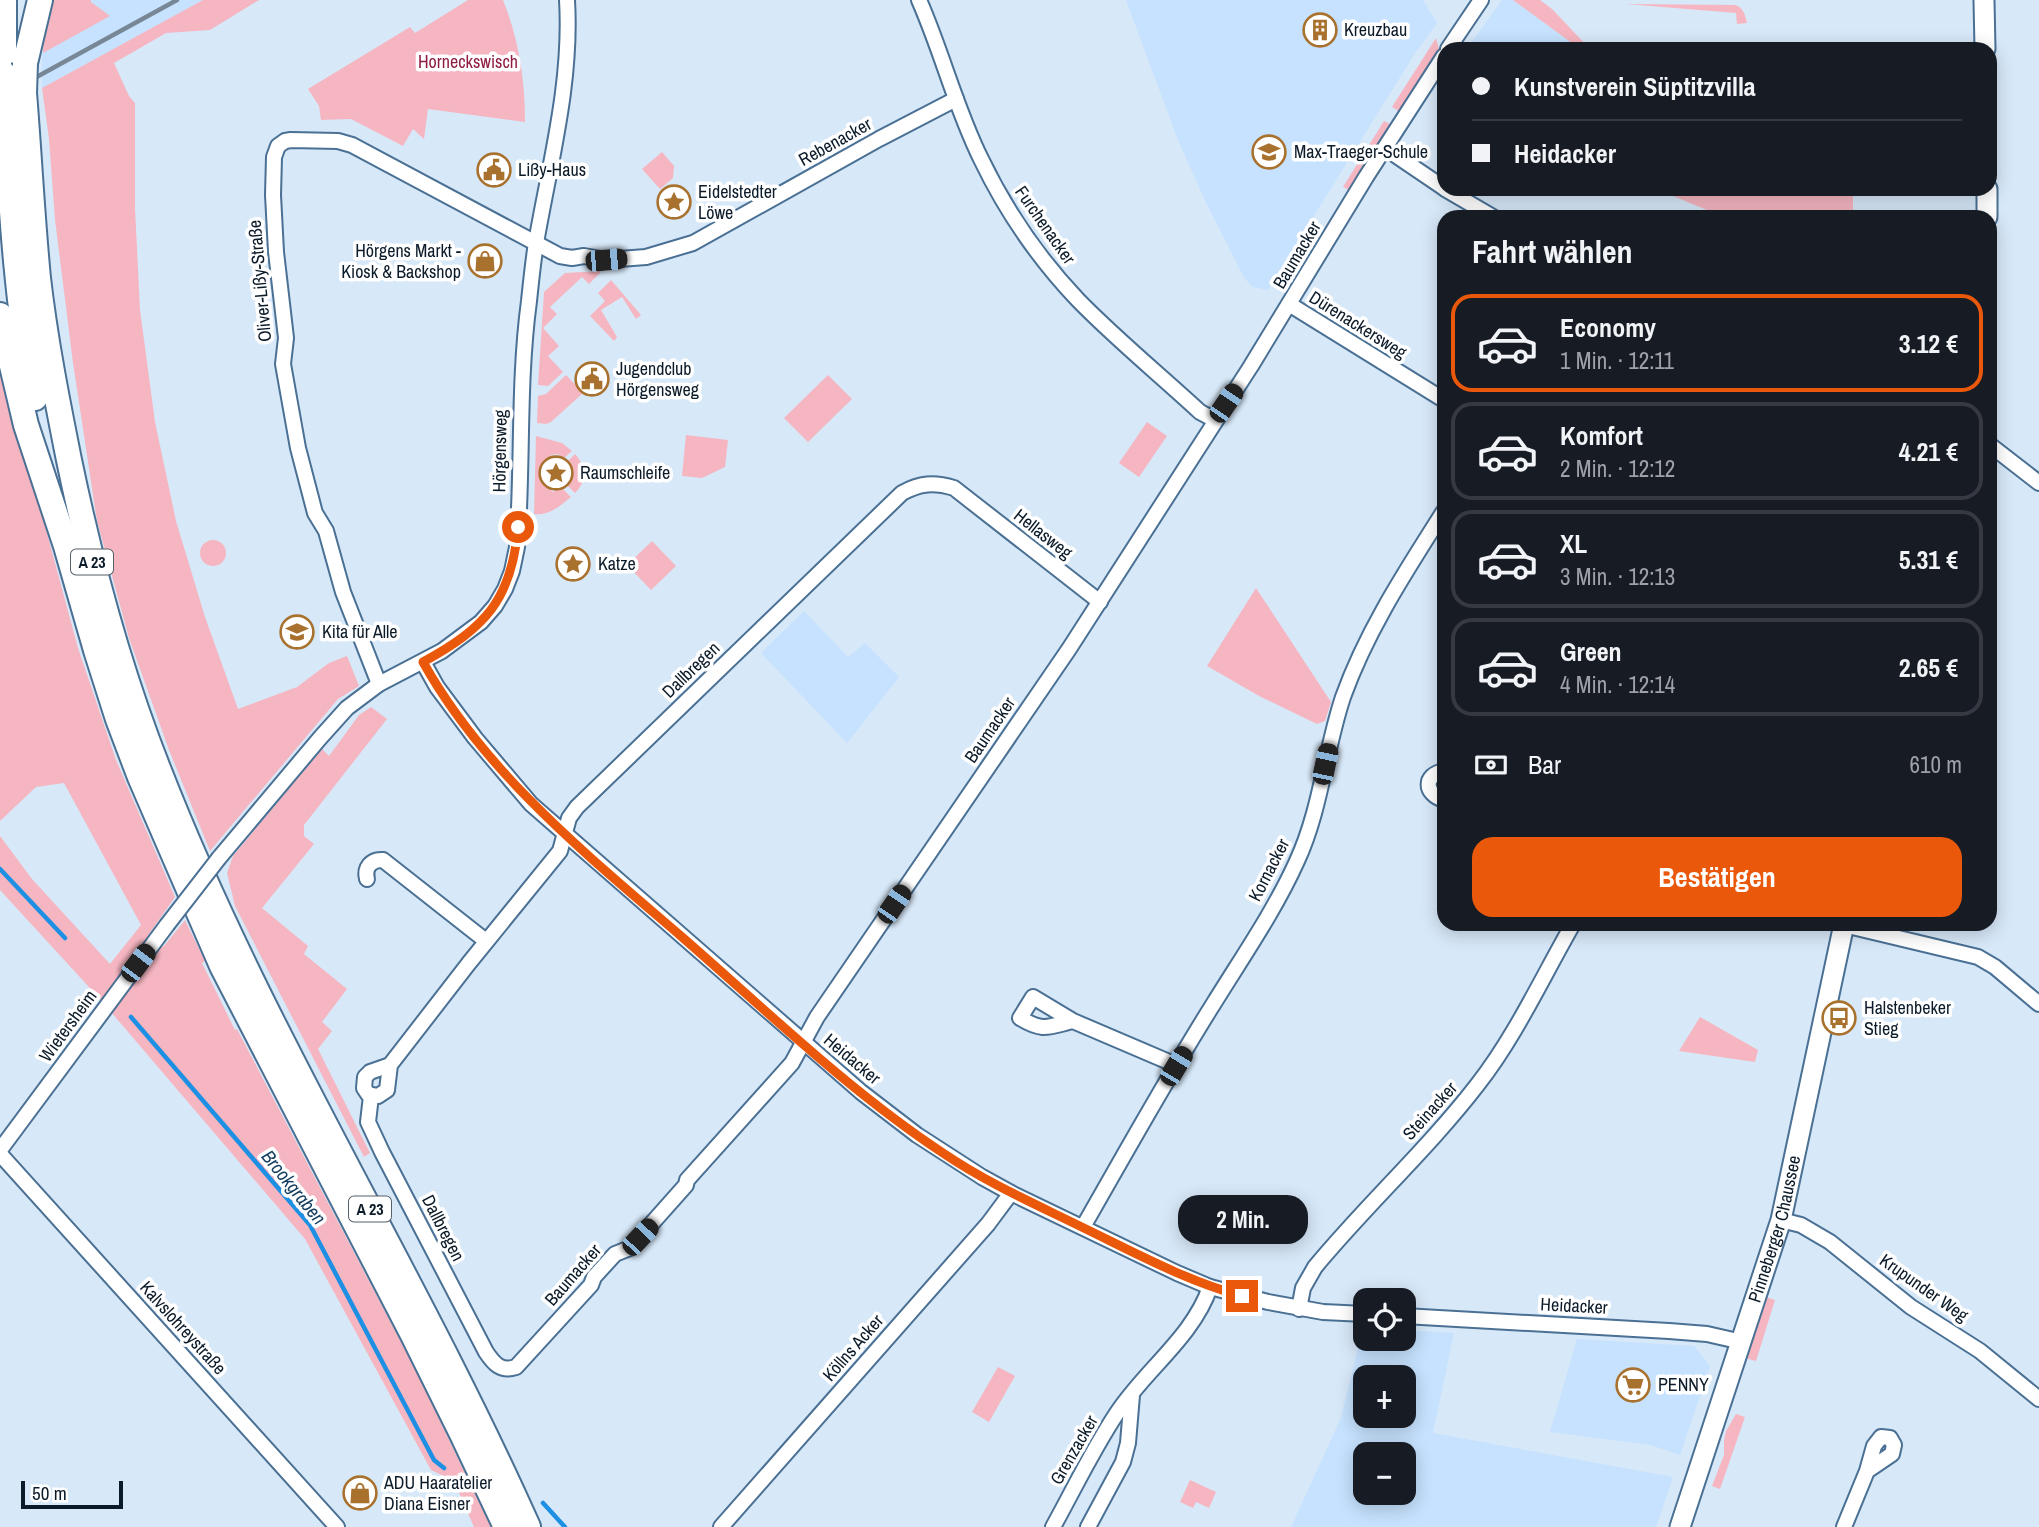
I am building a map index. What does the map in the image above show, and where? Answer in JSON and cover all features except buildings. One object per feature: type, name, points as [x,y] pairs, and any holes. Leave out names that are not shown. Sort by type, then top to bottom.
[{"type":"highway","name":"A 23","points":[[5,0],[15,68],[12,219],[18,285],[34,393],[66,546],[118,719],[188,890],[228,977],[419,1348],[506,1527]]},
{"type":"highway","name":"A 23","points":[[15,68],[25,0]]},
{"type":"highway","points":[[15,68],[40,0]]},
{"type":"highway","name":"A 23","points":[[15,98],[52,376],[86,543],[114,643],[159,772],[242,960],[481,1425],[528,1527]]},
{"type":"highway","points":[[0,315],[26,425],[66,546]]},
{"type":"main road","points":[[1984,0],[1985,42]]},
{"type":"main road","name":"Pinneberger Chaussee","points":[[1680,1527],[1781,1220],[1843,931]]},
{"type":"street","name":"Hörgensweg","points":[[167,925],[219,858],[347,708],[379,684],[423,662],[458,640],[481,622],[505,589],[512,571],[518,527],[521,391],[527,315],[536,244],[564,89],[567,0]]},
{"type":"street","name":"Furchenacker","points":[[919,0],[979,156],[1035,249],[1096,317],[1200,412],[1215,421]]},
{"type":"street","points":[[1453,42],[1482,0]]},
{"type":"street","name":"Baumacker","points":[[503,1368],[510,1369],[522,1362],[615,1254],[630,1248],[643,1234],[686,1185],[687,1180],[792,1063],[817,1017],[1067,653],[1437,67]]},
{"type":"street","name":"Rebenacker","points":[[536,244],[560,256],[606,260],[646,257],[671,251],[712,233],[846,157],[956,99]]},
{"type":"street","name":"Oliver-Lißy-Straße","points":[[379,684],[343,592],[326,531],[315,513],[298,448],[283,364],[286,338],[276,252],[274,153],[285,141],[345,142],[536,244]]},
{"type":"street","points":[[1385,148],[1437,184]]},
{"type":"street","points":[[1456,196],[1481,210]]},
{"type":"street","name":"Dürenackersweg","points":[[1289,304],[1437,396]]},
{"type":"street","points":[[1997,450],[2039,483]]},
{"type":"street","name":"Dallbregen","points":[[390,1065],[370,1072],[365,1077],[363,1088],[371,1096],[378,1096],[387,1090],[390,1065],[560,851],[569,818],[577,807],[902,493],[921,484],[931,484],[954,488],[964,495]]},
{"type":"street","name":"Hellasweg","points":[[964,495],[1100,602]]},
{"type":"street","name":"Kornacker","points":[[1083,1227],[1294,868],[1318,802],[1332,736],[1357,661],[1376,622],[1437,522]]},
{"type":"street","name":"Heidacker","points":[[423,662],[437,687],[475,738],[531,804],[803,1043],[901,1124],[951,1158],[1011,1193],[1210,1287],[1299,1309],[1353,1313]]},
{"type":"street","points":[[1437,773],[1430,779],[1428,786],[1437,798]]},
{"type":"street","points":[[367,879],[369,864],[383,860],[486,941]]},
{"type":"street","name":"Wietersheim","points":[[0,1152],[167,925]]},
{"type":"street","name":"Steinacker","points":[[1299,1309],[1303,1288],[1315,1267],[1454,1114],[1486,1073],[1501,1052],[1569,931]]},
{"type":"street","points":[[1872,931],[1978,957],[2039,1004]]},
{"type":"street","points":[[1073,1021],[1176,1066]]},
{"type":"street","name":"Dallbregen","points":[[371,1096],[368,1122],[382,1152],[486,1352],[497,1366],[503,1368]]},
{"type":"street","name":"Kalvslohreystraße","points":[[0,1152],[337,1527]]},
{"type":"street","name":"Köllns Acker","points":[[722,1527],[988,1224],[1011,1193]]},
{"type":"street","name":"Krupunder Weg","points":[[1781,1220],[1801,1225],[1830,1242],[1911,1307],[1980,1351],[2039,1399]]},
{"type":"street","name":"Grenzacker","points":[[1053,1527],[1118,1412],[1195,1319],[1210,1287]]},
{"type":"street","name":"Heidacker","points":[[1416,1317],[1670,1331],[1707,1334],[1742,1342]]},
{"type":"street","points":[[1088,1527],[1126,1453],[1133,1395]]},
{"type":"street","points":[[1844,1527],[1867,1471]]},
{"type":"shaded area","points":[[203,0],[42,88],[42,53],[109,16],[91,2]]},
{"type":"shaded area","name":"Max-Traeger-Schule","points":[[1126,0],[1423,0],[1437,23],[1415,53],[1268,290],[1253,287],[1245,279],[1207,205],[1178,140]]},
{"type":"shaded area","points":[[1502,0],[1513,0],[1570,42],[1472,42]]},
{"type":"shaded area","points":[[804,611],[848,657],[865,643],[899,677],[847,743],[761,653]]},
{"type":"shaded area","points":[[1416,1331],[1454,1333],[1433,1433],[1673,1477],[1656,1527],[1291,1527],[1341,1418],[1353,1369],[1353,1428],[1416,1428],[1416,1365],[1354,1365],[1357,1351],[1416,1351]]},
{"type":"shaded area","points":[[1577,1339],[1694,1346],[1710,1366],[1680,1455],[1651,1445],[1550,1432]]},
{"type":"green space","points":[[50,0],[91,0],[110,16],[43,53]]},
{"type":"green space","points":[[203,0],[259,0],[210,30],[166,33],[114,63],[135,103],[135,208],[140,310],[155,422],[176,521],[205,617],[238,709],[297,687],[329,663],[347,656],[359,686],[338,699],[210,851],[169,750],[129,638],[97,521],[73,363],[42,88]]},
{"type":"green space","name":"Horneckswisch","points":[[468,0],[503,0],[520,60],[525,122],[428,109],[424,139],[413,129],[403,146],[351,119],[321,120],[319,106],[308,89],[410,27],[415,33]]},
{"type":"green space","points":[[1513,0],[1540,0],[1583,42],[1570,42]]},
{"type":"green space","points":[[1626,4],[1735,5],[1742,10],[1747,23],[1737,24],[1736,13]]},
{"type":"green space","points":[[1436,38],[1437,53],[1400,112],[1392,107]]},
{"type":"green space","points":[[1384,121],[1392,125],[1351,191],[1343,187]]},
{"type":"green space","points":[[662,152],[674,166],[673,178],[660,189],[642,169]]},
{"type":"green space","points":[[1673,196],[1853,196],[1853,210],[1707,210]]},
{"type":"green space","points":[[600,271],[589,284],[582,277],[550,307],[557,314],[543,328],[559,346],[548,356],[563,372],[548,386],[538,385],[544,292],[565,273]]},
{"type":"green space","points":[[611,280],[641,315],[636,319],[622,297],[601,310],[617,337],[614,341],[590,316],[605,301],[598,293]]},
{"type":"green space","points":[[0,359],[78,648],[116,760],[175,897],[149,934],[146,949],[150,953],[164,946],[185,920],[205,961],[202,963],[235,1030],[237,1029],[413,1365],[491,1527],[474,1527],[454,1481],[431,1470],[305,1239],[99,998],[0,890],[0,836],[32,879],[110,964],[141,925],[64,783],[36,787],[0,821]]},
{"type":"green space","points":[[566,375],[583,393],[551,422],[537,423],[538,396],[546,394]]},
{"type":"green space","points":[[828,375],[852,399],[808,442],[784,418]]},
{"type":"green space","points":[[1147,422],[1167,436],[1139,477],[1119,463]]},
{"type":"green space","points":[[686,435],[728,440],[725,467],[702,478],[682,476]]},
{"type":"green space","points":[[536,436],[562,443],[572,451],[564,458],[558,454],[551,455],[545,464],[544,474],[546,484],[553,492],[561,487],[571,497],[554,510],[539,514],[534,514]]},
{"type":"green space","points":[[575,454],[582,464],[584,474],[582,484],[575,493],[563,481],[566,474],[563,466]]},
{"type":"green space","points":[[213,540],[222,544],[226,553],[222,562],[213,566],[204,562],[200,553],[204,544]]},
{"type":"green space","points":[[652,541],[676,566],[651,590],[627,565]]},
{"type":"green space","points":[[1256,588],[1331,702],[1325,721],[1317,724],[1261,697],[1207,666]]},
{"type":"green space","points":[[371,707],[387,719],[304,825],[304,836],[314,844],[262,908],[308,946],[304,954],[347,989],[322,1022],[332,1031],[318,1049],[370,1153],[364,1157],[235,906],[227,873],[233,856],[322,749],[329,756],[359,715]]},
{"type":"green space","points":[[1700,1017],[1758,1050],[1755,1062],[1679,1051]]},
{"type":"green space","points":[[1766,1297],[1775,1300],[1756,1361],[1745,1358]]},
{"type":"green space","points":[[998,1367],[1015,1376],[989,1422],[972,1412]]},
{"type":"green space","points":[[1736,1414],[1745,1417],[1720,1489],[1712,1486],[1724,1455],[1726,1431]]},
{"type":"green space","points":[[1190,1480],[1216,1492],[1209,1508],[1196,1502],[1193,1508],[1180,1502]]},
{"type":"waterway","name":"Brookgraben","points":[[0,869],[65,938]]},
{"type":"waterway","name":"Brookgraben","points":[[131,1017],[310,1225],[434,1460],[444,1468]]},
{"type":"waterway","name":"Brookgraben","points":[[543,1503],[565,1527]]},
{"type":"railway","points":[[0,97],[177,0]]},
{"type":"place","name":"Kreuzbau","points":[[1320,30]]},
{"type":"place","name":"Max-Traeger-Schule","points":[[1269,152]]},
{"type":"place","name":"Lißy-Haus","points":[[494,170]]},
{"type":"place","name":"Eidelstedter Löwe","points":[[674,202]]},
{"type":"place","name":"Hörgens Markt - Kiosk & Backshop","points":[[485,261]]},
{"type":"place","name":"Jugendclub Hörgensweg","points":[[592,379]]},
{"type":"place","name":"Raumschleife","points":[[556,473]]},
{"type":"place","name":"Katze","points":[[573,564]]},
{"type":"place","name":"Kita für Alle","points":[[297,632]]},
{"type":"place","name":"Halstenbeker Stieg","points":[[1839,1018]]},
{"type":"place","name":"PENNY","points":[[1633,1385]]},
{"type":"place","name":"ADU Haaratelier Diana Eisner","points":[[360,1493]]},
{"type":"route","points":[[518,527],[512,571],[495,606],[469,632],[423,662],[437,687],[475,738],[531,804],[860,1092],[931,1145],[982,1177],[1033,1204],[1177,1273],[1210,1287],[1242,1296]]}]
